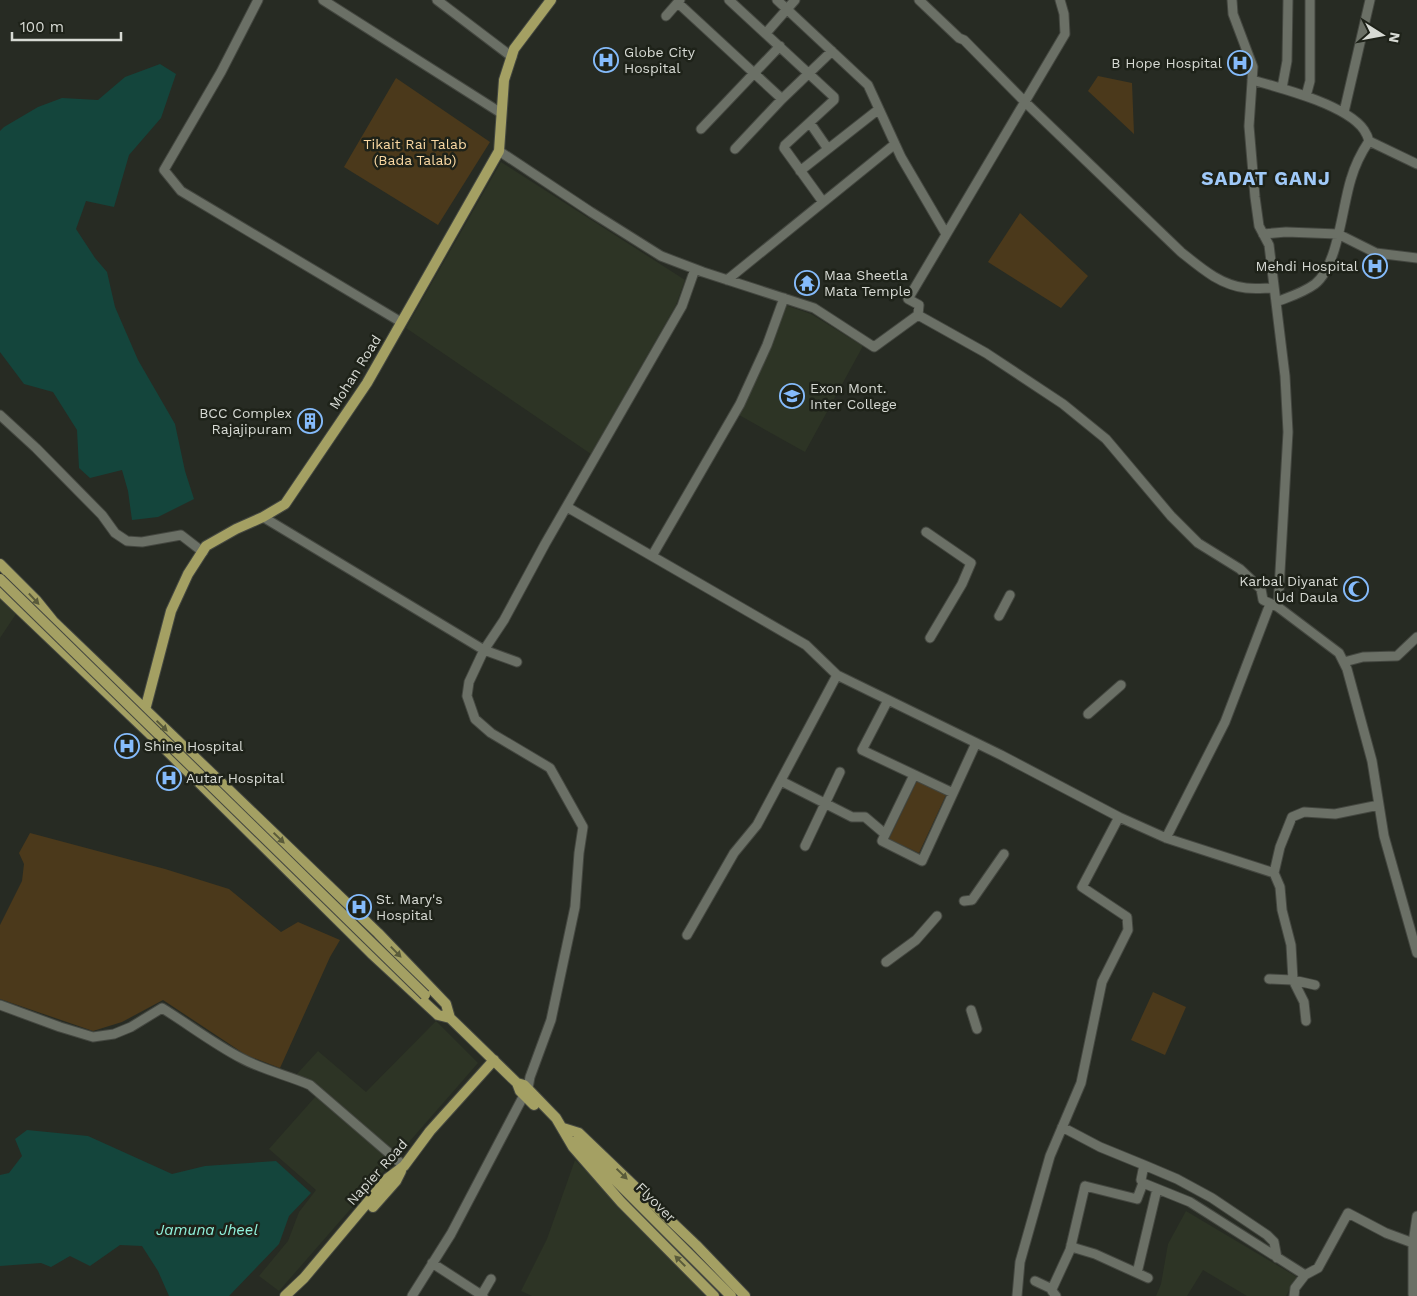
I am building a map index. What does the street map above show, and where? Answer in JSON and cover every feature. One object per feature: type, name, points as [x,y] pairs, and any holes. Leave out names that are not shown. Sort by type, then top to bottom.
[{"type":"main road","name":"Mohan Road","points":[[137,722],[145,710],[171,610],[188,574],[206,546],[285,504],[367,383],[499,151],[504,80],[514,49],[551,0]]},
{"type":"main road","points":[[0,564],[36,600],[53,621],[378,933],[446,1004],[450,1018]]},
{"type":"main road","points":[[0,579],[450,1018],[491,1063],[517,1083],[520,1091],[526,1092],[538,1103],[552,1122],[579,1133],[696,1245],[746,1296]]},
{"type":"main road","points":[[0,591],[137,722],[370,954],[438,1015],[450,1018]]},
{"type":"main road","name":"Napier Road","points":[[285,1296],[304,1278],[388,1178],[404,1166],[430,1130],[491,1063]]},
{"type":"main road","points":[[560,1126],[570,1144],[621,1202],[714,1296]]},
{"type":"main road","name":"Flyover","points":[[560,1126],[731,1296]]},
{"type":"main road","points":[[292,1296],[320,1268],[396,1181],[404,1166]]},
{"type":"street","points":[[258,0],[220,72],[164,170],[181,191],[401,322]]},
{"type":"street","points":[[323,0],[501,113]]},
{"type":"street","points":[[437,0],[512,57]]},
{"type":"street","points":[[729,0],[835,98],[785,146],[785,149],[823,202]]},
{"type":"street","points":[[777,0],[868,85],[901,157],[946,234]]},
{"type":"street","points":[[766,33],[795,0]]},
{"type":"street","points":[[919,0],[959,38],[964,40],[1025,102],[1181,252],[1208,274],[1228,283],[1246,288],[1274,288]]},
{"type":"street","points":[[499,151],[654,251],[695,269],[814,308],[874,347],[918,315],[919,306],[908,298],[1065,34],[1064,14],[1060,0]]},
{"type":"street","points":[[1166,838],[1225,722],[1274,605],[1288,432],[1285,376],[1269,246],[1259,226],[1255,197],[1250,135],[1253,67],[1233,14],[1232,0]]},
{"type":"street","points":[[1282,88],[1287,61],[1288,0]]},
{"type":"street","points":[[1306,96],[1310,81],[1310,0]]},
{"type":"street","points":[[1344,112],[1370,0]]},
{"type":"street","points":[[666,16],[679,2],[753,74],[782,99]]},
{"type":"street","points":[[700,129],[780,46]]},
{"type":"street","points":[[735,149],[782,99],[832,51]]},
{"type":"street","points":[[1252,80],[1306,96],[1344,112],[1364,130],[1369,141],[1417,164]]},
{"type":"street","points":[[800,170],[879,109]]},
{"type":"street","points":[[810,123],[828,149]]},
{"type":"street","points":[[1276,302],[1298,294],[1316,284],[1328,267],[1338,234],[1350,180],[1361,153],[1369,141]]},
{"type":"street","points":[[727,280],[895,144]]},
{"type":"street","points":[[1263,234],[1286,232],[1338,234],[1376,252],[1417,258]]},
{"type":"street","points":[[412,1296],[450,1234],[526,1092],[551,1020],[575,907],[578,853],[583,827],[550,768],[491,733],[476,719],[467,696],[469,682],[484,650],[504,620],[682,306],[695,269]]},
{"type":"street","points":[[652,556],[740,404],[767,345],[784,298]]},
{"type":"street","points":[[918,315],[986,352],[1063,404],[1106,439],[1171,516],[1198,543],[1240,570],[1261,589],[1263,600],[1274,605],[1339,653],[1347,668],[1372,762],[1384,836],[1417,953]]},
{"type":"street","points":[[0,414],[102,515],[115,533],[126,541],[142,542],[181,535],[203,552]]},
{"type":"street","points":[[567,506],[806,645],[837,676],[1166,838],[1274,873]]},
{"type":"street","points":[[263,517],[484,650],[517,662]]},
{"type":"street","points":[[926,532],[971,563],[962,584],[930,638]]},
{"type":"street","points":[[999,616],[1010,595]]},
{"type":"street","points":[[1344,662],[1363,657],[1397,656],[1417,637]]},
{"type":"street","points":[[687,935],[734,853],[757,825],[837,676]]},
{"type":"street","points":[[1088,714],[1121,684]]},
{"type":"street","points":[[888,700],[862,750],[953,794]]},
{"type":"street","points":[[914,775],[882,841],[922,861],[976,743]]},
{"type":"street","points":[[805,846],[840,772]]},
{"type":"street","points":[[781,781],[852,816],[865,817],[885,834]]},
{"type":"street","points":[[1306,1021],[1304,1002],[1293,980],[1291,944],[1282,910],[1280,887],[1274,873],[1280,847],[1292,817],[1304,812],[1336,814],[1379,805]]},
{"type":"street","points":[[1017,1296],[1020,1262],[1050,1156],[1081,1083],[1102,982],[1128,930],[1126,917],[1082,886],[1120,817]]},
{"type":"street","points":[[964,901],[972,900],[1004,854]]},
{"type":"street","points":[[886,962],[916,940],[937,916]]},
{"type":"street","points":[[1269,979],[1293,980],[1315,985]]},
{"type":"street","points":[[0,1005],[94,1037],[114,1034],[131,1027],[162,1008],[239,1058],[263,1069],[292,1076],[310,1085],[404,1166]]},
{"type":"street","points":[[971,1010],[977,1030]]},
{"type":"street","points":[[1062,1127],[1100,1147],[1186,1184],[1212,1198],[1267,1235],[1274,1242],[1277,1258]]},
{"type":"street","points":[[1035,1282],[1054,1292],[1071,1244],[1084,1186],[1137,1198],[1143,1183],[1141,1180],[1144,1165]]},
{"type":"street","points":[[1143,1183],[1190,1202],[1305,1275]]},
{"type":"street","points":[[1137,1273],[1157,1189]]},
{"type":"street","points":[[1294,1296],[1295,1288],[1305,1275],[1318,1268],[1348,1213],[1386,1233],[1413,1243]]},
{"type":"street","points":[[1417,1216],[1413,1243],[1413,1294],[1417,1296]]},
{"type":"street","points":[[1235,1231],[1242,1219]]},
{"type":"street","points":[[1071,1244],[1075,1248],[1095,1254],[1148,1278]]},
{"type":"street","points":[[432,1263],[482,1296],[491,1279]]},
{"type":"shaded area","points":[[501,162],[685,280],[676,305],[591,454],[406,328]]},
{"type":"shaded area","name":"Exon Mont. Inter College","points":[[785,305],[811,314],[863,346],[805,452],[739,415],[757,378]]},
{"type":"shaded area","points":[[0,595],[18,611],[0,638]]},
{"type":"shaded area","points":[[436,1021],[478,1063],[279,1291],[259,1276],[288,1241],[299,1212],[316,1190],[269,1149],[316,1096],[296,1075],[318,1051],[366,1092]]},
{"type":"shaded area","points":[[575,1160],[711,1296],[532,1296],[521,1291],[547,1239]]},
{"type":"shaded area","points":[[1186,1211],[1297,1277],[1286,1296],[1247,1296],[1203,1270],[1187,1296],[1156,1296],[1161,1284],[1168,1244]]},
{"type":"green space","points":[[1098,76],[1132,83],[1134,134],[1088,91]]},
{"type":"green space","name":"Tikait Rai Talab (Bada Talab)","points":[[396,78],[490,142],[438,225],[344,167]]},
{"type":"green space","points":[[1020,213],[1088,276],[1061,308],[988,262]]},
{"type":"green space","points":[[917,781],[946,795],[919,853],[889,839]]},
{"type":"green space","points":[[30,833],[165,869],[229,889],[281,932],[298,922],[340,940],[330,957],[280,1068],[246,1055],[163,1000],[122,1022],[93,1031],[0,999],[0,925],[22,881],[24,864],[19,853]]},
{"type":"green space","points":[[1153,992],[1186,1007],[1165,1055],[1131,1040]]},
{"type":"water","points":[[160,64],[176,74],[161,118],[129,155],[114,207],[86,201],[76,229],[95,258],[107,272],[115,307],[138,360],[175,424],[185,471],[194,499],[158,517],[132,520],[128,491],[122,470],[90,478],[79,468],[77,430],[53,392],[24,384],[0,352],[0,131],[38,107],[62,98],[98,100],[125,77]]},
{"type":"water","name":"Jamuna Jheel","points":[[27,1130],[88,1136],[172,1174],[205,1166],[276,1161],[311,1193],[289,1216],[279,1244],[229,1296],[169,1296],[158,1271],[142,1246],[120,1245],[90,1266],[70,1256],[51,1267],[41,1263],[0,1266],[0,1175],[9,1173],[22,1156],[15,1139]]},
{"type":"place","name":"Globe City Hospital","points":[[606,60]]},
{"type":"place","name":"B Hope Hospital","points":[[1240,63]]},
{"type":"place","name":"Mehdi Hospital","points":[[1375,266]]},
{"type":"place","name":"Maa Sheetla Mata Temple","points":[[807,283]]},
{"type":"place","name":"Exon Mont. Inter College","points":[[792,396]]},
{"type":"place","name":"BCC Complex Rajajipuram","points":[[310,421]]},
{"type":"place","name":"Karbal Diyanat Ud Daula","points":[[1356,589]]},
{"type":"place","name":"Shine Hospital","points":[[127,746]]},
{"type":"place","name":"Autar Hospital","points":[[169,778]]},
{"type":"place","name":"St. Mary's Hospital","points":[[359,907]]},
{"type":"district","name":"SADAT GANJ","points":[[1266,178]]}]
